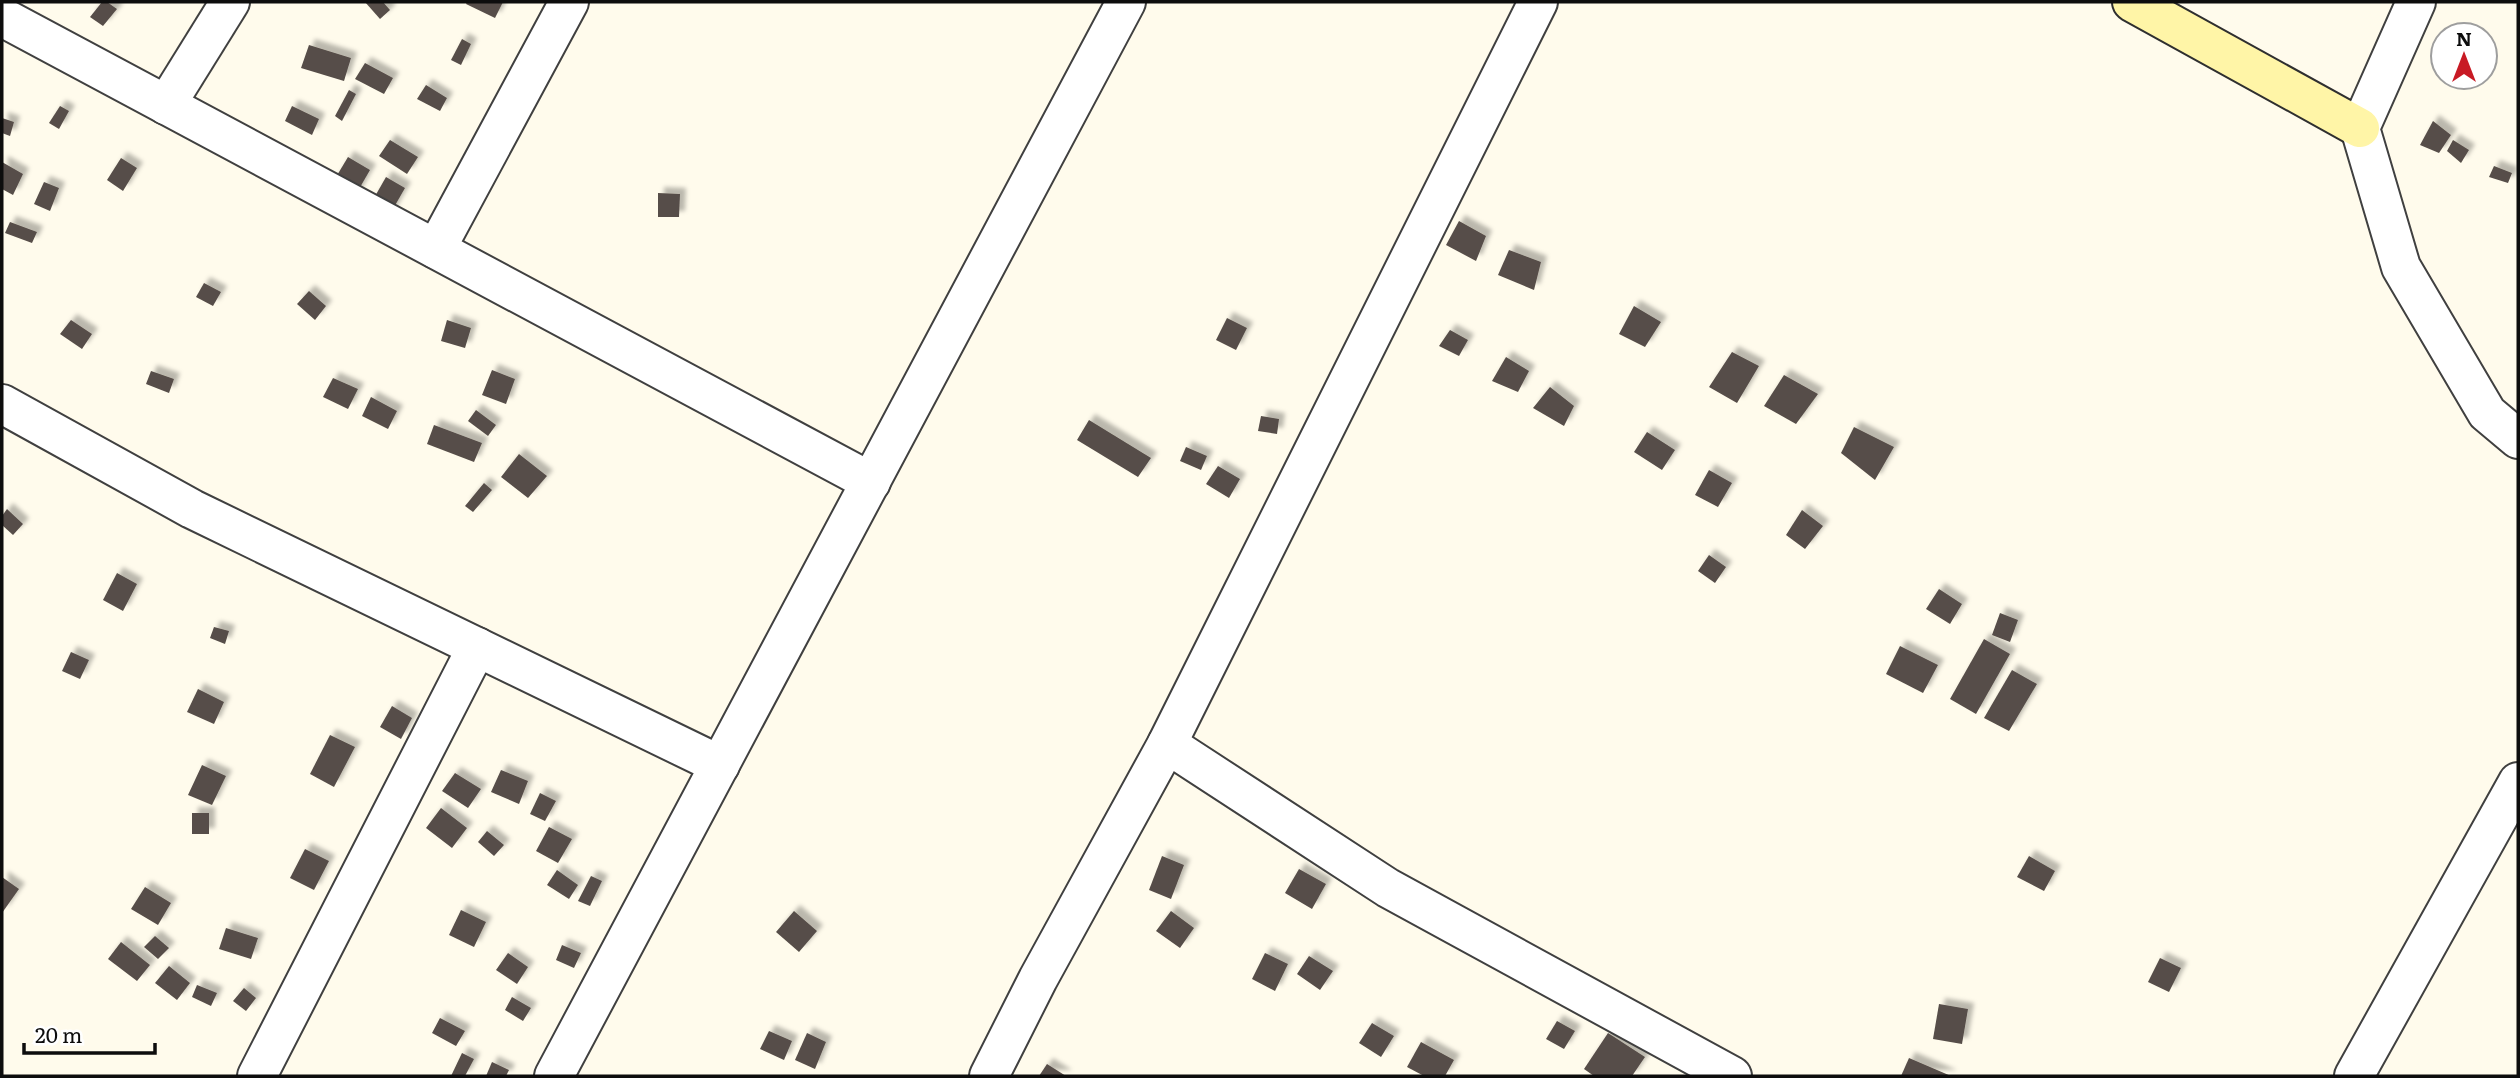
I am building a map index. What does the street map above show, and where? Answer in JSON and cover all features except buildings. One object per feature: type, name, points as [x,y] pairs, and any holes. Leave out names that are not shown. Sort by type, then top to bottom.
[{"type":"street","points":[[166,105],[230,2]]},
{"type":"street","points":[[436,249],[569,2]]},
{"type":"street","points":[[554,1076],[1126,2]]},
{"type":"street","points":[[989,1076],[1038,979],[1167,744],[1538,2]]},
{"type":"street","points":[[2132,2],[2360,128]]},
{"type":"street","points":[[2416,2],[2360,128],[2400,267],[2487,413],[2518,439]]},
{"type":"street","points":[[2,17],[871,482]]},
{"type":"street","points":[[2,404],[192,509],[720,765]]},
{"type":"street","points":[[257,1076],[477,647]]},
{"type":"street","points":[[1167,744],[1388,888],[1732,1076]]},
{"type":"street","points":[[2354,1076],[2518,782]]}]
